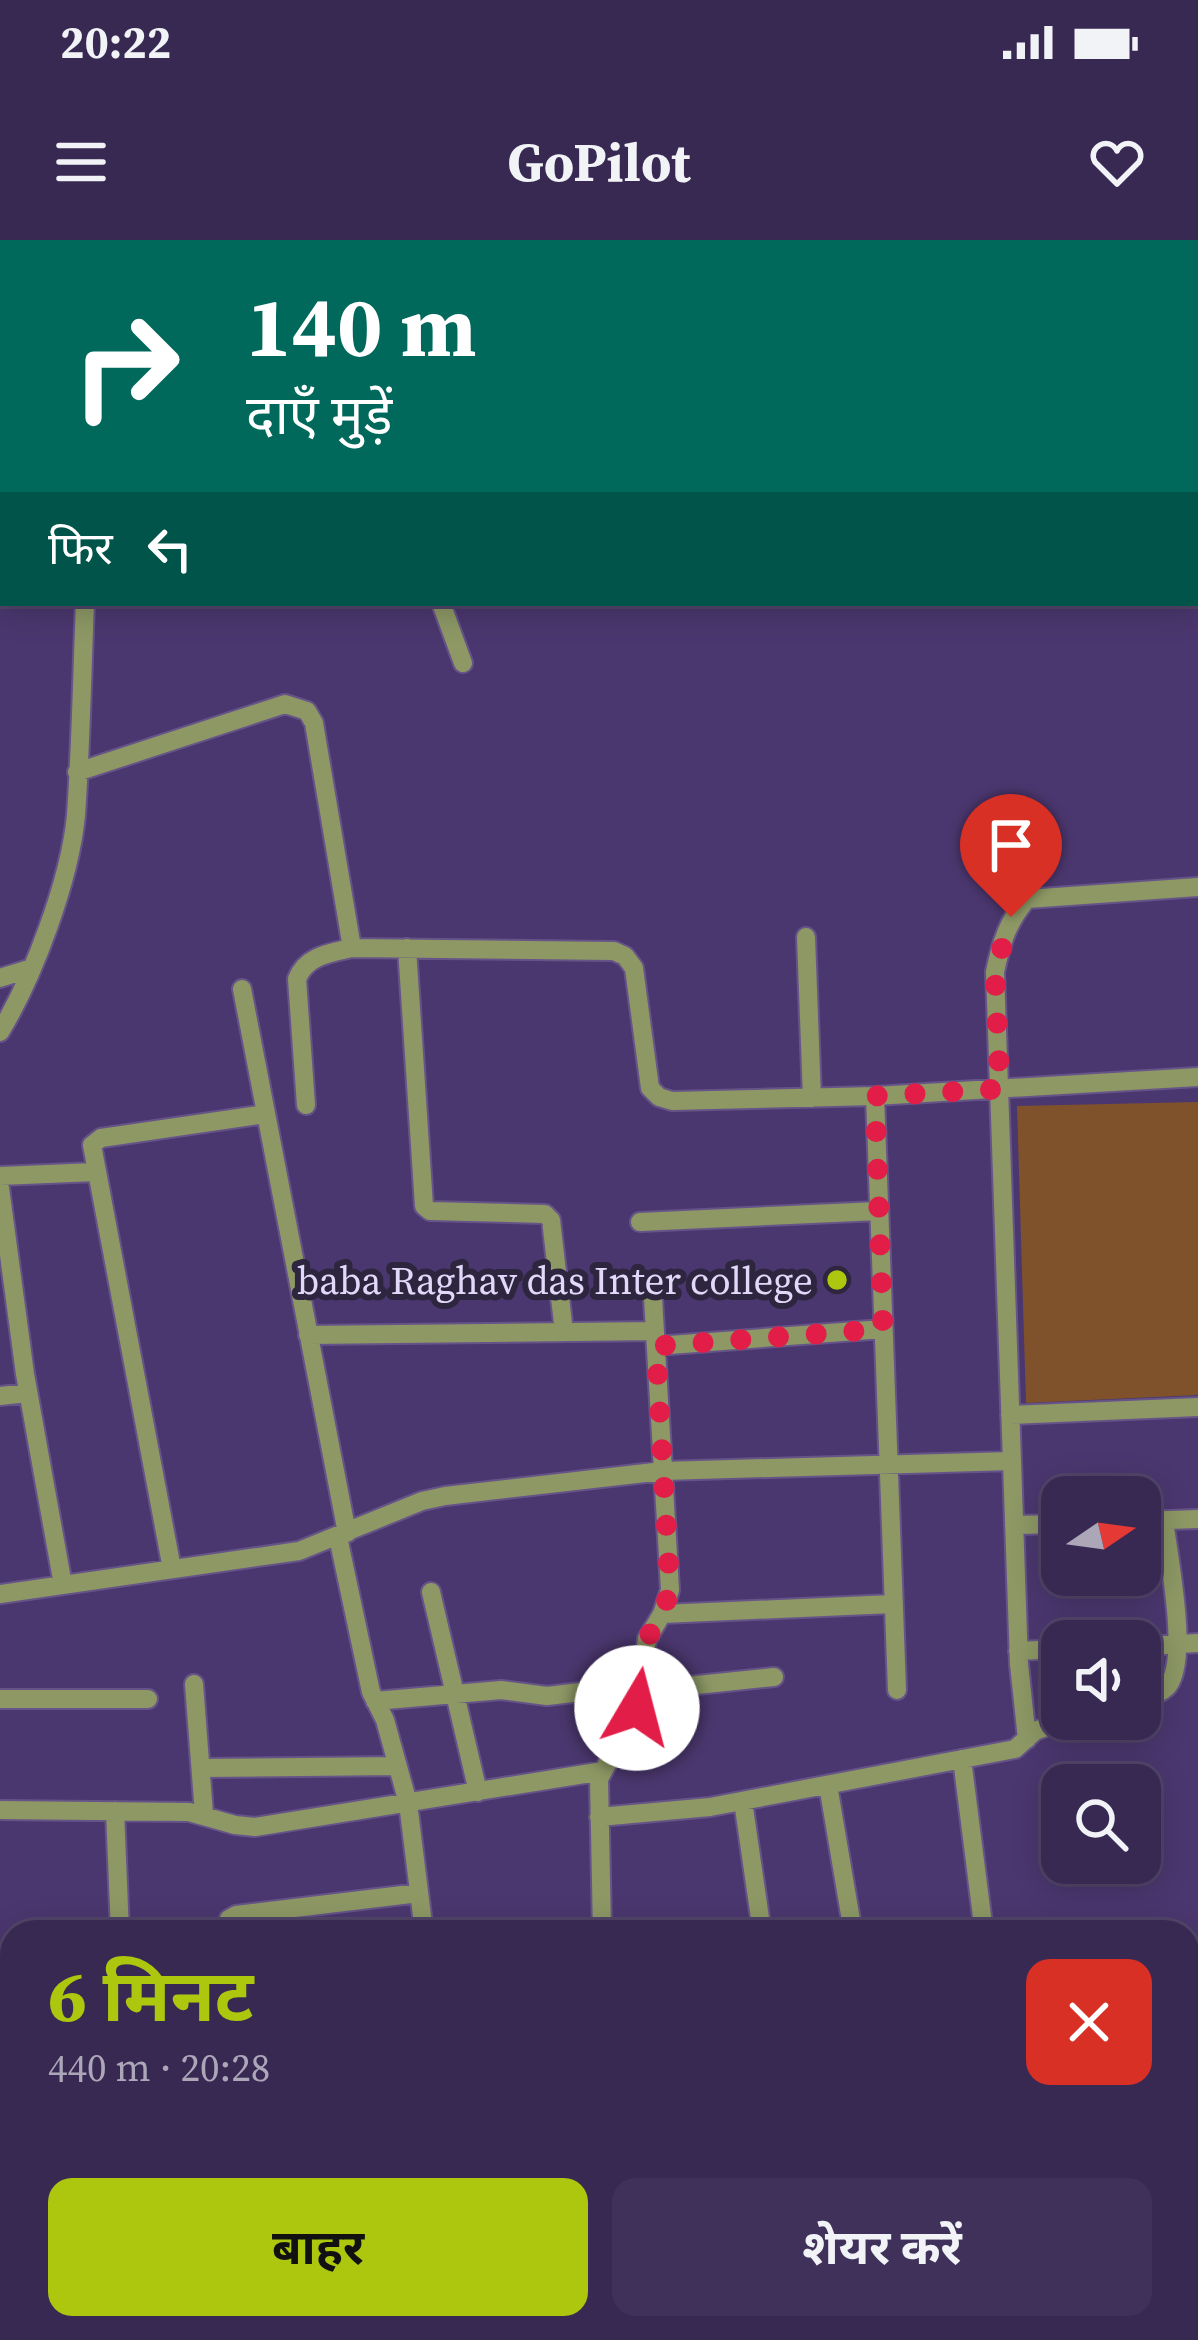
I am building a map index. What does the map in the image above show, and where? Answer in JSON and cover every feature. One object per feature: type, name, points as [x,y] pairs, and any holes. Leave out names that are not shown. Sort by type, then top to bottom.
[{"type":"street","points":[[0,1032],[22,997],[76,818],[85,606]]},
{"type":"street","points":[[442,606],[463,664]]},
{"type":"street","points":[[77,772],[285,704],[307,711],[314,723],[352,948]]},
{"type":"street","points":[[1028,1739],[1018,1651],[995,972],[1011,917],[1028,899],[1198,887]]},
{"type":"street","points":[[806,937],[812,1098]]},
{"type":"street","points":[[306,1105],[296,980],[302,967],[324,954],[352,948],[614,951],[625,956],[634,968],[650,1088],[658,1097],[672,1101],[875,1096],[1198,1078]]},
{"type":"street","points":[[406,948],[424,1206],[430,1211],[544,1214],[551,1220],[564,1333]]},
{"type":"street","points":[[0,978],[32,968]]},
{"type":"street","points":[[242,988],[374,1701],[386,1720],[408,1803],[422,1920]]},
{"type":"street","points":[[875,1096],[897,1690]]},
{"type":"street","points":[[172,1569],[92,1145],[101,1138],[266,1114]]},
{"type":"street","points":[[0,1176],[95,1172]]},
{"type":"street","points":[[0,1188],[28,1393],[63,1585]]},
{"type":"street","points":[[640,1222],[878,1211]]},
{"type":"street","points":[[602,1920],[599,1779],[637,1708],[647,1639],[670,1590],[653,1298]]},
{"type":"street","points":[[308,1335],[564,1333],[656,1339],[883,1329]]},
{"type":"street","points":[[0,1396],[28,1393]]},
{"type":"street","points":[[1010,1415],[1198,1407]]},
{"type":"street","points":[[0,1594],[299,1551],[445,1496],[663,1472],[1012,1461]]},
{"type":"street","points":[[1161,1520],[1198,1519]]},
{"type":"street","points":[[1161,1691],[1167,1688],[1188,1644],[1164,1520]]},
{"type":"street","points":[[1014,1525],[1041,1524]]},
{"type":"street","points":[[431,1592],[478,1792]]},
{"type":"street","points":[[662,1614],[892,1604]]},
{"type":"street","points":[[1018,1651],[1041,1650]]},
{"type":"street","points":[[374,1701],[500,1690],[547,1696],[774,1677]]},
{"type":"street","points":[[194,1684],[204,1814]]},
{"type":"street","points":[[0,1699],[148,1699]]},
{"type":"street","points":[[599,1817],[663,1814],[1015,1749],[1041,1728]]},
{"type":"street","points":[[962,1759],[982,1920]]},
{"type":"street","points":[[201,1768],[398,1766]]},
{"type":"street","points":[[0,1810],[204,1814],[255,1827],[603,1771]]},
{"type":"street","points":[[828,1785],[851,1920]]},
{"type":"street","points":[[742,1801],[760,1920]]},
{"type":"street","points":[[115,1811],[120,1920]]},
{"type":"street","points":[[230,1920],[236,1915],[419,1893]]},
{"type":"shaded area","points":[[1198,1102],[1198,1395],[1026,1403],[1017,1106]]},
{"type":"place","name":"baba Raghav das Inter college","points":[[837,1280]]},
{"type":"route","points":[[637,1708],[647,1639],[670,1590],[656,1346],[883,1329],[875,1096],[1000,1089],[995,972],[1011,917]]}]
